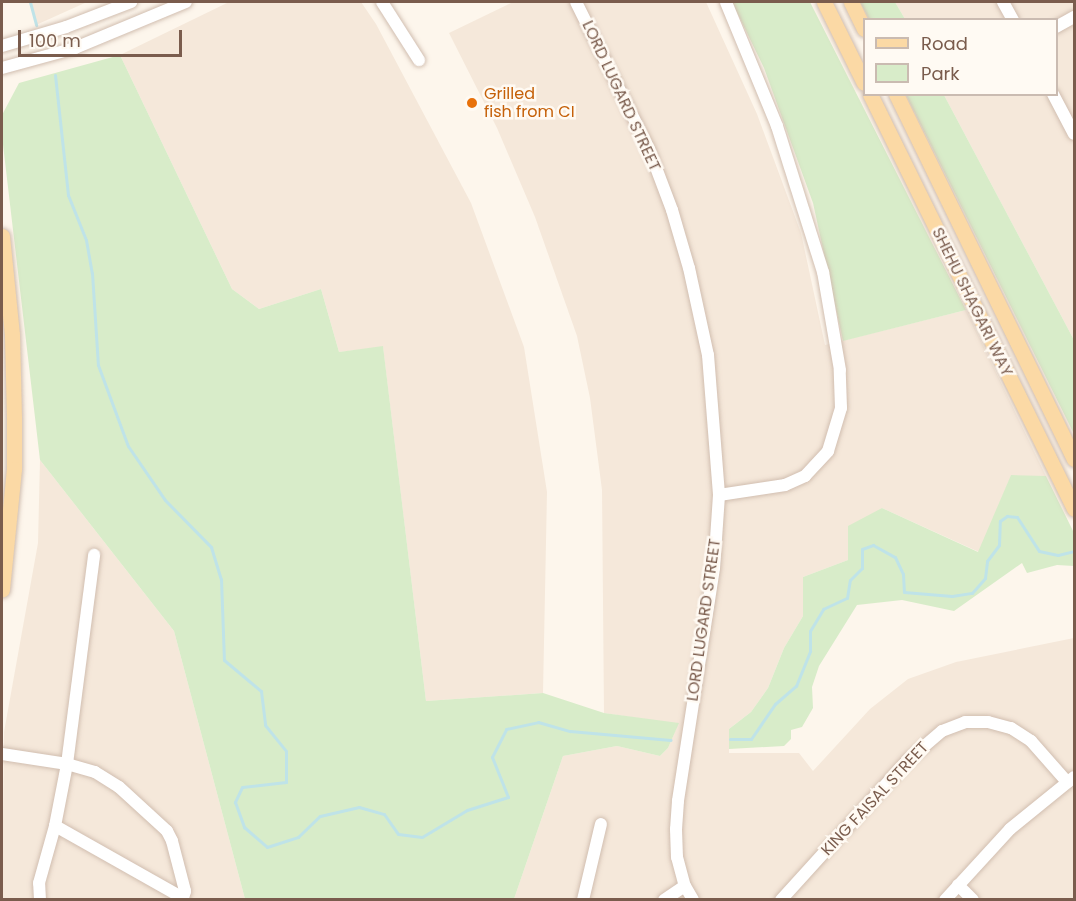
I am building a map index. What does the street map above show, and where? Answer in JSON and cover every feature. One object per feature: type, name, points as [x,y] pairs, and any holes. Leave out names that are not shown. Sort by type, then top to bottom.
[{"type":"main road","points":[[824,2],[863,81]]},
{"type":"main road","points":[[851,2],[863,27]]},
{"type":"main road","name":"SHEHU SHAGARI WAY","points":[[871,96],[1074,508]]},
{"type":"main road","name":"SHEHU SHAGARI WAY","points":[[897,96],[1074,459]]},
{"type":"main road","points":[[2,236],[12,335],[14,419],[14,469],[2,589]]},
{"type":"street","points":[[2,46],[66,27],[131,2]]},
{"type":"street","points":[[2,68],[75,48],[186,2]]},
{"type":"street","points":[[381,2],[419,60]]},
{"type":"street","name":"LORD LUGARD STREET","points":[[576,2],[649,149],[672,210],[689,268],[708,355],[718,495],[714,568],[678,801],[677,857],[685,886],[693,900]]},
{"type":"street","points":[[718,495],[785,485],[805,476],[828,451],[841,408],[840,370],[823,272],[777,126],[726,2]]},
{"type":"street","points":[[1003,2],[1012,18]]},
{"type":"street","points":[[1058,26],[1074,17]]},
{"type":"street","points":[[1054,96],[1074,134]]},
{"type":"street","points":[[39,900],[39,883],[55,825],[67,764],[94,555]]},
{"type":"street","name":"KING FAISAL STREET","points":[[781,900],[907,761],[942,731],[965,722],[988,722],[1011,728],[1031,741],[1071,780]]},
{"type":"street","points":[[2,754],[67,764],[95,772],[119,787],[167,831],[176,849],[185,891],[183,898],[55,825]]},
{"type":"street","points":[[945,900],[1010,829],[1071,780]]},
{"type":"street","points":[[583,900],[601,824]]},
{"type":"street","points":[[958,885],[973,900]]},
{"type":"street","points":[[664,900],[685,886]]},
{"type":"shaded area","points":[[30,2],[87,2],[36,25]]},
{"type":"shaded area","points":[[229,2],[361,2],[376,24],[471,203],[524,347],[547,492],[543,693],[426,701],[383,347],[339,352],[321,289],[259,309],[232,289],[120,55]]},
{"type":"shaded area","points":[[513,2],[706,2],[757,114],[801,233],[825,345],[966,310],[1046,476],[1011,476],[979,552],[882,508],[848,560],[803,577],[803,616],[784,648],[768,688],[751,712],[729,729],[729,753],[799,753],[813,771],[870,709],[908,679],[956,662],[1074,638],[1074,899],[514,899],[563,756],[617,746],[660,756],[668,748],[678,724],[604,713],[602,490],[590,398],[577,336],[535,217],[497,128],[449,33]]},
{"type":"shaded area","points":[[895,2],[1074,2],[1074,340],[945,96],[1058,96],[1058,18],[904,18]]},
{"type":"shaded area","points":[[40,460],[174,631],[245,899],[2,900],[4,732],[38,543]]},
{"type":"green space","points":[[732,2],[810,2],[966,310],[843,341],[813,203],[764,68]]},
{"type":"green space","points":[[860,2],[895,2],[904,18],[868,18]]},
{"type":"green space","points":[[120,55],[232,289],[259,309],[321,289],[339,352],[383,346],[426,701],[543,693],[604,713],[679,723],[668,748],[660,756],[617,746],[563,756],[514,899],[245,899],[174,631],[40,460],[2,136],[2,115],[19,83]]},
{"type":"green space","points":[[906,96],[945,96],[1074,340],[1074,434]]},
{"type":"green space","points":[[1011,475],[1046,476],[1074,533],[1074,566],[1057,565],[1027,573],[1022,563],[954,611],[902,600],[857,605],[819,666],[812,687],[813,708],[802,727],[791,730],[791,739],[784,746],[729,749],[729,729],[751,712],[768,688],[784,648],[803,616],[803,577],[848,560],[848,526],[882,508],[978,552]]},
{"type":"waterway","points":[[30,2],[36,25]]},
{"type":"waterway","points":[[55,75],[68,195],[86,240],[92,273],[98,365],[128,446],[165,500],[211,547],[221,579],[224,660],[261,691],[265,725],[286,751],[286,782],[242,787],[235,802],[244,827],[267,847],[298,837],[320,816],[359,807],[384,814],[398,834],[422,837],[467,810],[508,797],[492,757],[506,729],[538,722],[570,731],[671,740]]},
{"type":"waterway","points":[[730,739],[751,739],[775,704],[796,686],[810,651],[810,631],[823,609],[847,598],[850,580],[862,568],[862,549],[873,545],[895,557],[903,574],[904,592],[952,596],[972,593],[985,578],[987,561],[999,545],[1000,521],[1007,516],[1017,517],[1039,551],[1058,555],[1074,551]]},
{"type":"place","name":"Grilled fish from CI","points":[[472,103]]}]
